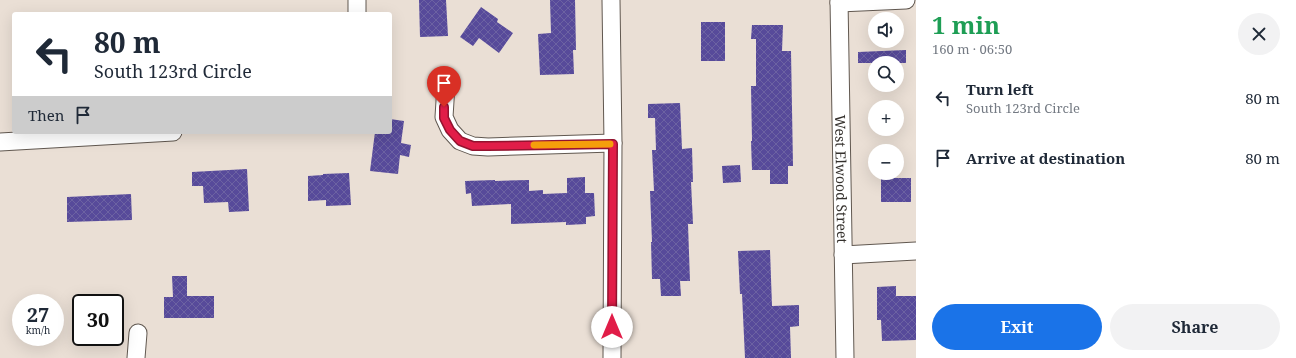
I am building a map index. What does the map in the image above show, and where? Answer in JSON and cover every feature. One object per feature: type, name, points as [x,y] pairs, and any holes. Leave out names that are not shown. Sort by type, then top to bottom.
[{"type":"street","points":[[357,0],[357,12]]},
{"type":"street","points":[[611,0],[613,144],[612,358]]},
{"type":"street","points":[[839,1],[906,0]]},
{"type":"street","name":"West Elwood Street","points":[[839,1],[845,358]]},
{"type":"street","points":[[446,85],[444,118],[450,130],[460,141],[473,146],[613,144]]},
{"type":"street","points":[[0,142],[138,134]]},
{"type":"street","points":[[843,255],[916,251]]},
{"type":"street","points":[[136,358],[138,333]]},
{"type":"building","points":[[419,0],[446,0],[448,36],[420,37]]},
{"type":"building","points":[[550,0],[575,0],[576,50],[573,50],[574,74],[540,75],[538,34],[551,33]]},
{"type":"building","points":[[481,7],[498,19],[497,22],[513,33],[499,53],[479,38],[473,46],[460,37]]},
{"type":"building","points":[[701,22],[725,22],[725,61],[701,61]]},
{"type":"building","points":[[752,25],[783,25],[782,51],[791,51],[793,166],[788,166],[788,184],[770,184],[770,170],[752,170],[751,86],[756,86],[756,39],[751,39]]},
{"type":"building","points":[[906,50],[906,63],[904,63],[904,56],[868,56],[868,63],[858,63],[858,52]]},
{"type":"building","points":[[680,103],[682,149],[692,148],[693,182],[691,182],[693,224],[688,224],[690,281],[680,281],[681,296],[661,296],[660,279],[652,279],[650,191],[654,191],[652,150],[656,150],[655,118],[648,118],[648,104]]},
{"type":"building","points":[[392,119],[404,121],[401,143],[411,145],[409,157],[400,155],[398,174],[370,171],[375,134],[392,134]]},
{"type":"building","points":[[740,165],[741,182],[723,183],[722,166]]},
{"type":"building","points":[[247,169],[249,211],[229,212],[228,202],[204,203],[203,186],[192,186],[192,172]]},
{"type":"building","points":[[349,173],[351,205],[326,206],[326,200],[308,201],[308,176]]},
{"type":"building","points":[[585,177],[585,193],[594,193],[595,216],[586,217],[586,224],[566,225],[566,222],[511,224],[511,204],[472,206],[471,193],[466,194],[465,181],[495,180],[529,180],[529,191],[543,190],[543,194],[567,193],[567,178]]},
{"type":"building","points":[[904,178],[911,178],[911,202],[881,202],[881,180],[904,180]]},
{"type":"building","points":[[131,194],[132,220],[67,222],[67,197]]},
{"type":"building","points":[[770,250],[772,306],[799,305],[799,326],[790,327],[791,358],[745,358],[738,251]]},
{"type":"building","points":[[172,276],[187,276],[187,296],[214,296],[214,318],[164,318],[164,297],[173,297]]},
{"type":"building","points":[[896,286],[896,296],[916,296],[916,340],[882,341],[881,320],[877,320],[877,287]]},
{"type":"slow traffic","points":[[534,145],[610,144]]},
{"type":"route","points":[[444,107],[444,118],[450,130],[460,141],[473,146],[613,144],[612,327]]}]
